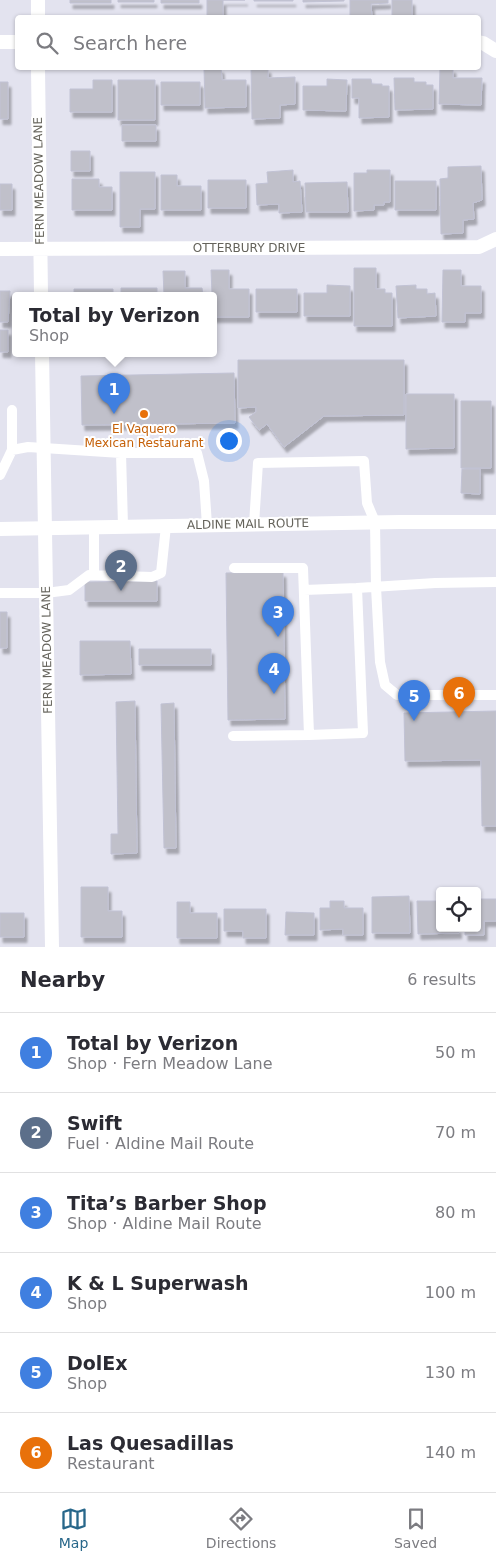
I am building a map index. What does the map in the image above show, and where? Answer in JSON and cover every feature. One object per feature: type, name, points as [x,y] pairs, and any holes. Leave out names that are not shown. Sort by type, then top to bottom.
[{"type":"street","points":[[38,0],[38,15]]},
{"type":"street","points":[[0,42],[15,42]]},
{"type":"street","points":[[481,43],[496,51]]},
{"type":"street","name":"FERN MEADOW LANE","points":[[38,70],[41,292]]},
{"type":"street","name":"OTTERBURY DRIVE","points":[[0,249],[479,247],[496,238]]},
{"type":"street","name":"FERN MEADOW LANE","points":[[42,357],[52,947]]},
{"type":"street","name":"ALDINE MAIL ROUTE","points":[[0,529],[375,522],[496,522]]},
{"type":"lane","points":[[0,475],[12,450],[12,410]]},
{"type":"lane","points":[[12,450],[28,447],[121,453],[197,453],[204,481],[207,525]]},
{"type":"lane","points":[[121,453],[123,526]]},
{"type":"lane","points":[[254,524],[258,463],[364,461],[367,503],[375,522],[380,662],[385,685],[397,696],[496,696]]},
{"type":"lane","points":[[94,526],[94,576]]},
{"type":"lane","points":[[0,594],[46,594],[69,590],[89,576],[152,577],[161,573],[166,526]]},
{"type":"lane","points":[[234,568],[303,568],[310,735]]},
{"type":"lane","points":[[304,590],[435,583],[496,582]]},
{"type":"lane","points":[[233,736],[363,732],[357,588]]},
{"type":"building","points":[[70,0],[111,0],[111,3],[70,3]]},
{"type":"building","points":[[118,0],[154,0],[154,2],[118,2]]},
{"type":"building","points":[[161,0],[199,0],[199,3],[161,3]]},
{"type":"building","points":[[207,0],[223,0],[223,15],[207,15]]},
{"type":"building","points":[[293,0],[293,1],[254,1]]},
{"type":"building","points":[[303,0],[344,0],[344,1],[303,2]]},
{"type":"building","points":[[350,0],[388,0],[388,3],[371,4],[372,15],[350,15]]},
{"type":"building","points":[[392,0],[412,0],[412,15],[392,15]]},
{"type":"building","points":[[204,70],[221,70],[222,80],[246,80],[246,107],[205,108]]},
{"type":"building","points":[[251,70],[268,70],[268,78],[295,77],[295,104],[280,105],[280,118],[252,119]]},
{"type":"building","points":[[440,70],[453,70],[453,78],[482,78],[481,105],[439,104]]},
{"type":"building","points":[[394,78],[414,78],[414,82],[426,82],[426,85],[433,85],[433,109],[395,110]]},
{"type":"building","points":[[327,79],[347,80],[346,111],[303,110],[303,86],[327,86]]},
{"type":"building","points":[[352,79],[371,79],[372,84],[389,86],[389,117],[359,118],[359,98],[352,98]]},
{"type":"building","points":[[93,80],[112,80],[112,112],[70,112],[70,89],[93,89]]},
{"type":"building","points":[[118,80],[155,80],[155,120],[118,120]]},
{"type":"building","points":[[0,82],[8,82],[8,119],[0,119]]},
{"type":"building","points":[[161,82],[200,82],[200,105],[161,105]]},
{"type":"building","points":[[122,125],[156,125],[156,141],[122,141]]},
{"type":"building","points":[[71,151],[90,151],[90,171],[71,171]]},
{"type":"building","points":[[481,166],[482,200],[473,203],[474,219],[463,220],[463,233],[441,234],[440,179],[448,178],[448,167]]},
{"type":"building","points":[[293,170],[293,182],[300,181],[302,212],[279,213],[279,204],[257,205],[256,184],[268,183],[267,172]]},
{"type":"building","points":[[367,170],[390,170],[390,202],[384,202],[384,205],[374,205],[374,210],[354,211],[354,173],[367,173]]},
{"type":"building","points":[[120,172],[155,172],[155,209],[140,209],[140,227],[120,227]]},
{"type":"building","points":[[161,175],[177,175],[177,186],[201,186],[201,210],[161,210]]},
{"type":"building","points":[[72,179],[99,179],[99,187],[112,187],[112,210],[72,210]]},
{"type":"building","points":[[208,180],[246,180],[246,208],[208,208]]},
{"type":"building","points":[[395,181],[436,181],[436,210],[395,210]]},
{"type":"building","points":[[347,182],[348,212],[306,212],[305,183]]},
{"type":"building","points":[[0,184],[12,184],[12,210],[0,210]]},
{"type":"building","points":[[354,268],[376,268],[376,289],[385,289],[385,293],[392,293],[392,326],[354,326]]},
{"type":"building","points":[[211,270],[229,270],[229,289],[249,289],[249,317],[217,317],[217,292],[212,292]]},
{"type":"building","points":[[443,270],[461,270],[461,286],[481,286],[481,313],[465,313],[465,322],[442,322]]},
{"type":"building","points":[[163,271],[185,271],[185,288],[202,288],[203,292],[164,292]]},
{"type":"building","points":[[327,285],[350,286],[350,316],[304,316],[304,293],[327,293]]},
{"type":"building","points":[[416,285],[416,289],[427,289],[427,294],[435,293],[436,316],[398,318],[396,286]]},
{"type":"building","points":[[121,288],[157,288],[157,292],[121,292]]},
{"type":"building","points":[[74,289],[113,289],[113,292],[74,292]]},
{"type":"building","points":[[256,289],[297,289],[297,312],[256,312]]},
{"type":"building","points":[[0,291],[10,291],[8,322],[0,322]]},
{"type":"building","points":[[0,330],[8,330],[8,352],[0,352]]},
{"type":"building","points":[[238,360],[404,360],[404,415],[324,416],[284,447],[267,424],[259,430],[249,417],[256,412],[256,407],[238,408]]},
{"type":"building","points":[[234,373],[235,423],[82,425],[81,376]]},
{"type":"building","points":[[406,394],[454,394],[454,448],[406,449]]},
{"type":"building","points":[[461,401],[491,401],[491,468],[461,468]]},
{"type":"building","points":[[462,469],[480,469],[480,494],[461,493]]},
{"type":"building","points":[[283,572],[285,719],[228,720],[226,573]]},
{"type":"building","points":[[157,581],[157,601],[85,601],[85,582]]},
{"type":"building","points":[[0,612],[7,612],[7,648],[0,648]]},
{"type":"building","points":[[80,641],[130,641],[131,674],[80,675]]},
{"type":"building","points":[[139,649],[211,649],[211,665],[139,665]]},
{"type":"building","points":[[135,701],[137,853],[111,854],[111,834],[118,834],[116,702]]},
{"type":"building","points":[[174,703],[176,848],[164,848],[161,704]]},
{"type":"building","points":[[496,711],[496,826],[482,826],[481,760],[405,761],[404,713]]},
{"type":"building","points":[[81,887],[108,887],[108,911],[122,911],[122,937],[81,937]]},
{"type":"building","points":[[409,896],[410,933],[372,933],[372,897]]},
{"type":"building","points":[[481,899],[496,899],[496,921],[484,921],[484,935],[465,935],[465,932],[481,932]]},
{"type":"building","points":[[330,901],[344,901],[344,908],[363,908],[363,935],[343,935],[343,929],[320,930],[320,908],[330,908]]},
{"type":"building","points":[[417,901],[436,901],[436,932],[459,933],[418,934]]},
{"type":"building","points":[[177,902],[190,902],[190,913],[217,913],[217,938],[177,938]]},
{"type":"building","points":[[224,909],[266,909],[266,938],[243,938],[243,931],[224,931]]},
{"type":"building","points":[[286,912],[314,913],[314,935],[285,935]]},
{"type":"building","points":[[0,913],[24,913],[24,937],[0,937]]},
{"type":"place","name":"Total by Verizon","points":[[114,414]]},
{"type":"place","name":"El Vaquero Mexican Restaurant","points":[[144,414]]},
{"type":"place","name":"Swift","points":[[121,591]]},
{"type":"place","name":"Tita’s Barber Shop","points":[[278,637]]},
{"type":"place","name":"K & L Superwash","points":[[274,694]]},
{"type":"place","name":"Las Quesadillas","points":[[459,718]]},
{"type":"place","name":"DolEx","points":[[414,721]]}]
